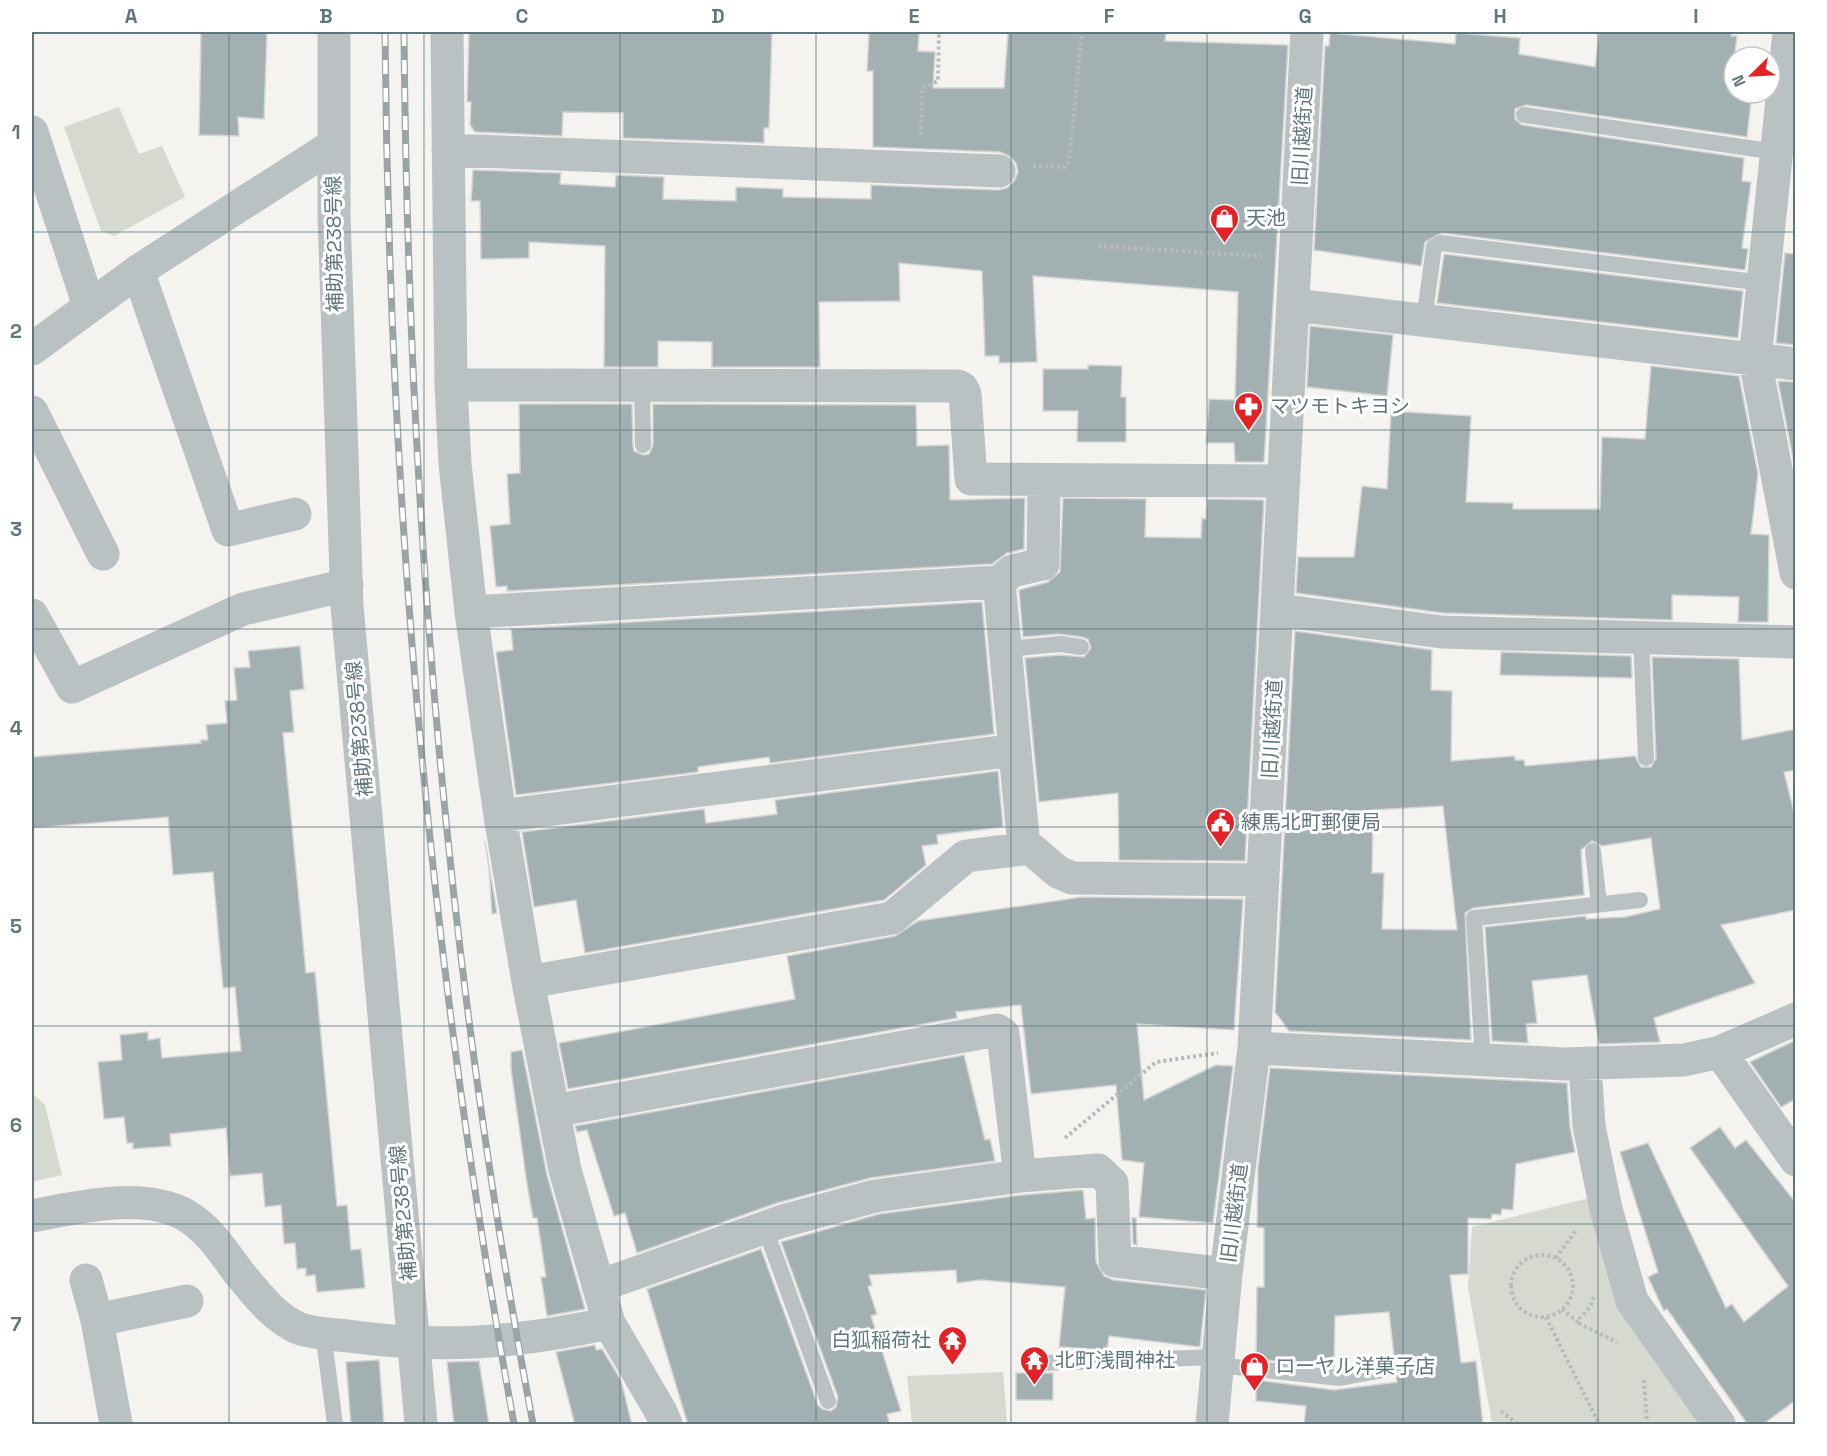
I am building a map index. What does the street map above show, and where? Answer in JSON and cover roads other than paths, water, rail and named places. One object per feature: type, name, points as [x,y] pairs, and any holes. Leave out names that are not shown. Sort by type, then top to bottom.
[{"type":"street","name":"補助第238号線","points":[[334,32],[332,146],[347,585],[421,1425]]},
{"type":"street","points":[[447,32],[451,385],[455,464],[471,612],[500,816],[528,982],[565,1170],[609,1323],[662,1412],[666,1425]]},
{"type":"street","name":"旧川越街道","points":[[1212,1425],[1226,1274],[1254,1048],[1294,305],[1306,32]]},
{"type":"street","points":[[1789,32],[1755,360],[1796,573]]},
{"type":"street","points":[[32,132],[37,166],[89,306]]},
{"type":"street","points":[[32,349],[138,271],[332,146]]},
{"type":"street","points":[[448,150],[999,171]]},
{"type":"street","points":[[138,271],[228,530],[295,514]]},
{"type":"street","points":[[1294,305],[1796,364]]},
{"type":"street","points":[[451,385],[958,386],[965,394],[971,479],[1284,481]]},
{"type":"street","points":[[32,412],[103,554]]},
{"type":"street","points":[[471,612],[999,582],[1012,571],[1044,564],[1044,480]]},
{"type":"street","points":[[999,582],[1024,847]]},
{"type":"street","points":[[32,615],[72,687],[243,609],[347,585]]},
{"type":"street","points":[[1278,610],[1441,632],[1796,642]]},
{"type":"street","points":[[500,816],[1015,750]]},
{"type":"street","points":[[528,982],[892,918],[961,858],[1024,847],[1035,850],[1058,872],[1072,878],[1263,880]]},
{"type":"street","points":[[1254,1048],[1585,1064],[1684,1060],[1720,1052],[1796,1018]]},
{"type":"street","points":[[553,1111],[997,1030],[1003,1034],[1020,1176]]},
{"type":"street","points":[[1720,1052],[1796,1160]]},
{"type":"street","points":[[1585,1064],[1589,1126],[1606,1209],[1632,1302],[1719,1425]]},
{"type":"street","points":[[598,1286],[765,1228],[875,1196],[1020,1176],[1093,1170],[1103,1172],[1112,1183],[1115,1261],[1226,1274]]},
{"type":"street","points":[[32,1216],[144,1202],[187,1216],[212,1237],[270,1311],[299,1328],[414,1342],[498,1342],[546,1337],[609,1323]]},
{"type":"street","points":[[86,1280],[97,1320],[116,1425]]},
{"type":"street","points":[[97,1320],[187,1301]]},
{"type":"lane","points":[[1524,115],[1776,152]]},
{"type":"lane","points":[[1424,320],[1434,247],[1441,243],[1763,283]]},
{"type":"lane","points":[[642,386],[643,445]]},
{"type":"lane","points":[[1641,636],[1646,758]]},
{"type":"lane","points":[[1007,649],[1060,644],[1081,647]]},
{"type":"lane","points":[[1593,851],[1599,904]]},
{"type":"lane","points":[[1484,1060],[1474,918],[1640,900]]},
{"type":"lane","points":[[765,1228],[828,1401]]},
{"type":"lane","points":[[323,1332],[335,1425]]},
{"type":"lane","points":[[1042,1363],[1218,1361],[1340,1378],[1384,1370]]},
{"type":"railway","points":[[385,32],[388,207],[395,382],[405,556],[420,731],[437,905],[459,1078],[514,1424]]},
{"type":"railway","points":[[404,32],[407,207],[414,381],[437,731],[455,905],[477,1079],[503,1252],[533,1424]]},
{"type":"place","name":"天池","points":[[1225,244]]},
{"type":"place","name":"マツモトキヨシ","points":[[1249,432]]},
{"type":"place","name":"練馬北町郵便局","points":[[1220,848]]},
{"type":"place","name":"白狐稲荷社","points":[[952,1366]]},
{"type":"place","name":"北町浅間神社","points":[[1034,1386]]},
{"type":"place","name":"ローヤル洋菓子店","points":[[1254,1392]]}]
